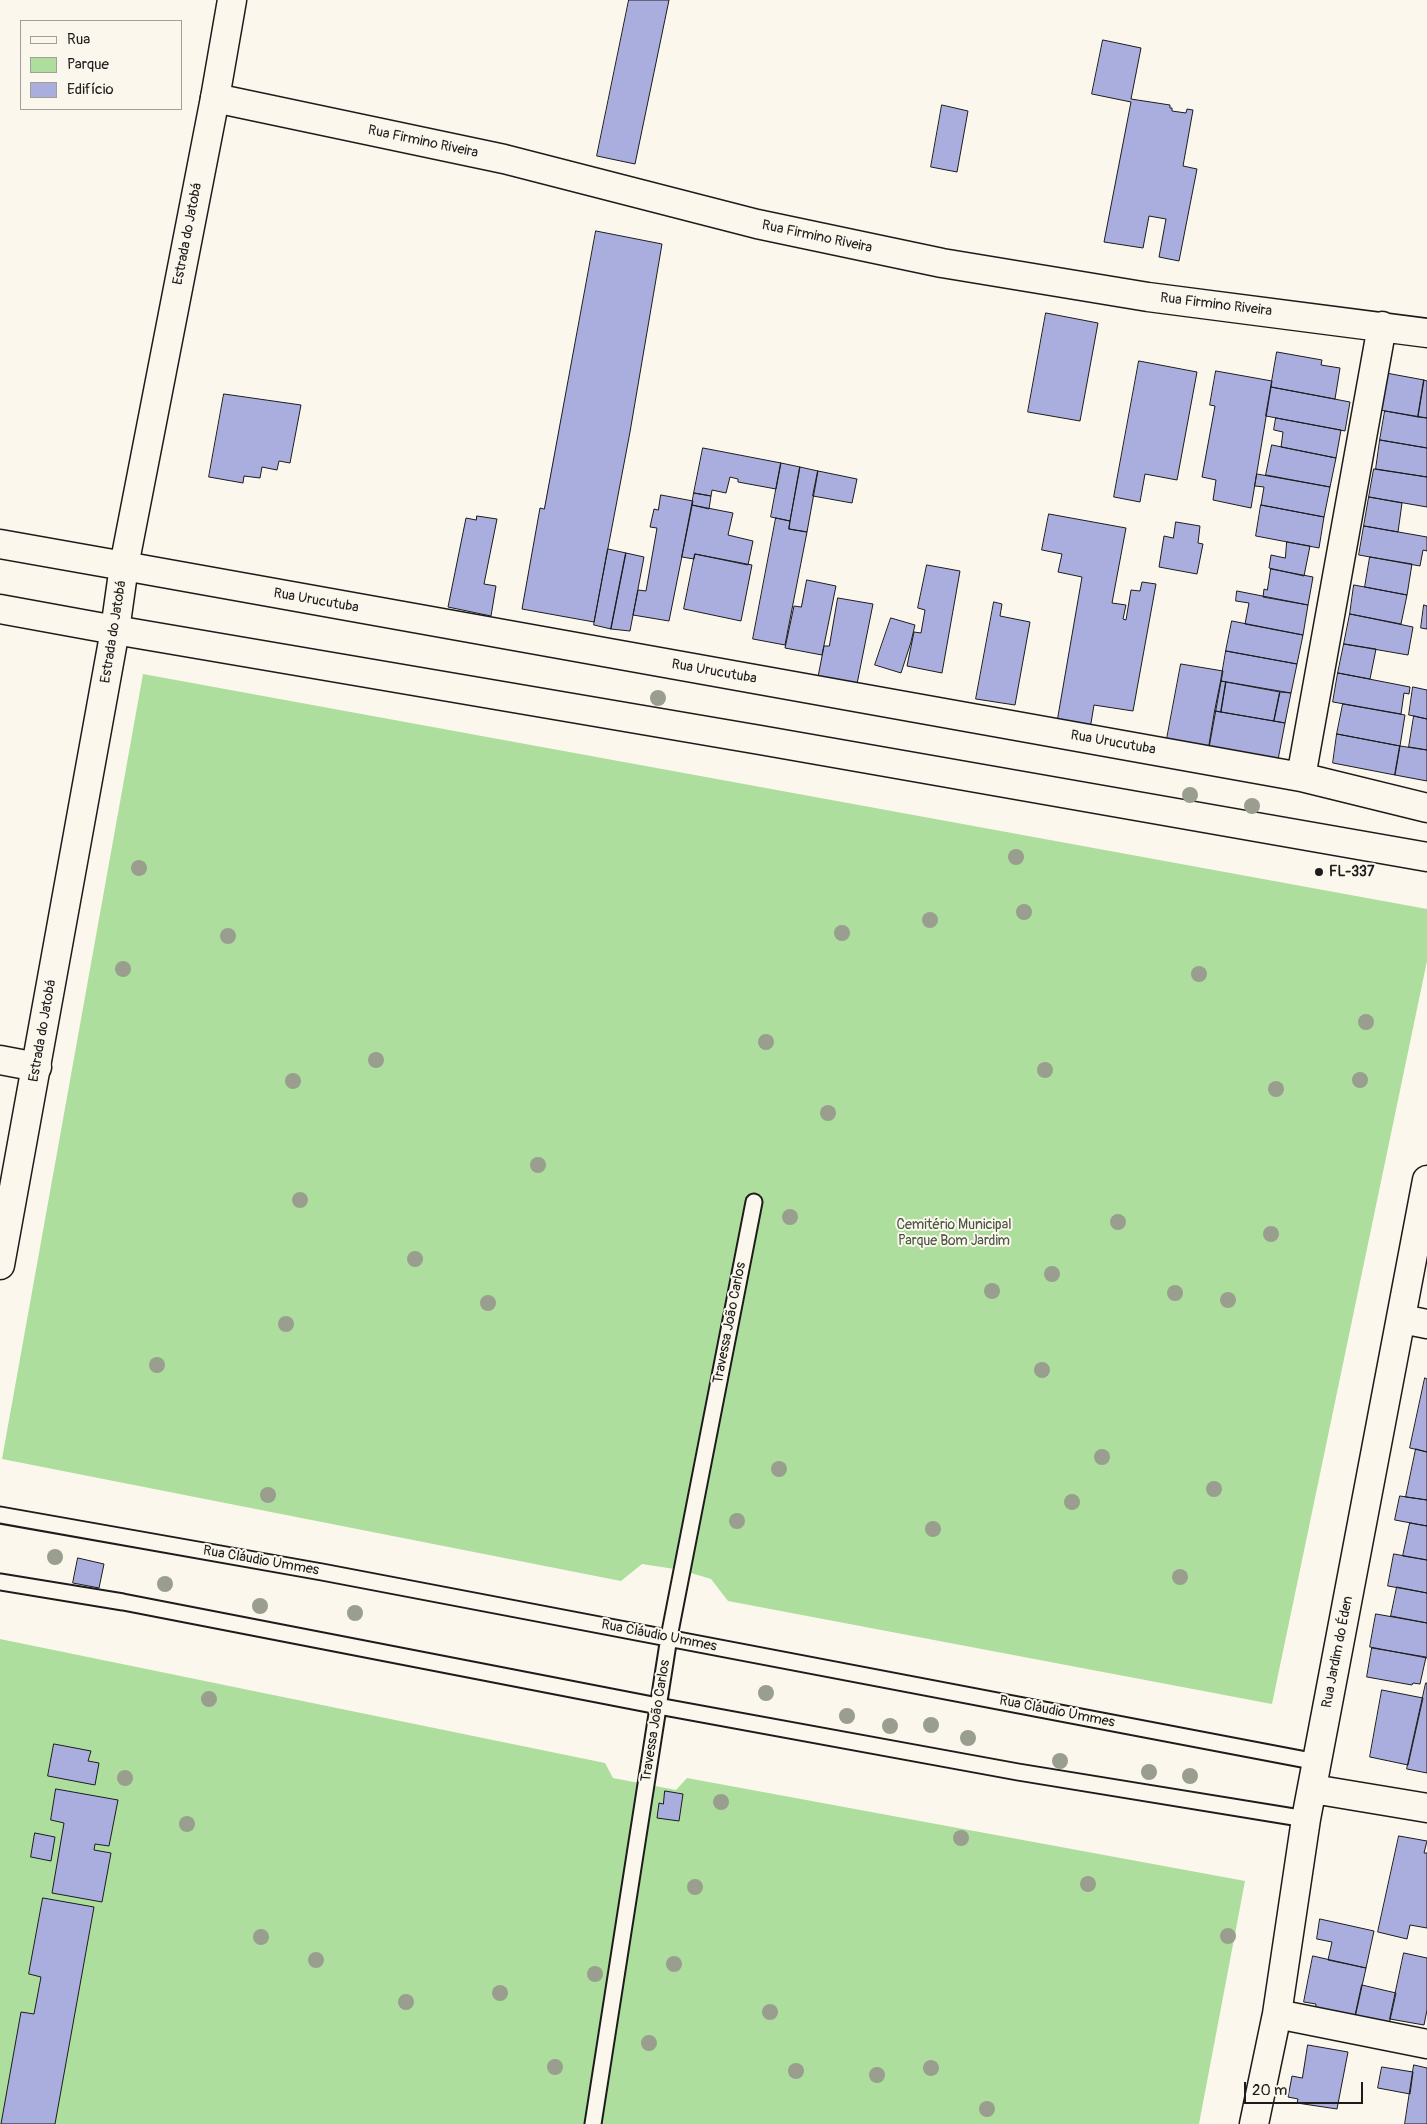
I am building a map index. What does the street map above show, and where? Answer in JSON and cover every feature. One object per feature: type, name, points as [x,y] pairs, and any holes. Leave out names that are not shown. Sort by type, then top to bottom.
[{"type":"street","name":"Estrada do Jatobá","points":[[0,1265],[115,630],[124,566],[215,98],[232,0]]},
{"type":"street","name":"Rua Firmino Riveira","points":[[215,98],[504,159],[757,224],[942,263],[1148,297],[1427,332]]},
{"type":"street","points":[[1301,777],[1382,326]]},
{"type":"street","name":"Rua Urucutuba","points":[[0,544],[1301,777],[1427,808]]},
{"type":"street","points":[[0,609],[1427,857]]},
{"type":"street","points":[[0,1060],[36,1067]]},
{"type":"street","name":"Rua Jardim do Éden","points":[[1254,2124],[1277,2014],[1306,1819],[1317,1762],[1414,1322],[1427,1180]]},
{"type":"street","points":[[1312,1789],[1427,1808]]},
{"type":"street","points":[[1277,2014],[1427,2044]]},
{"type":"lane","name":"Travessa João Carlos","points":[[593,2124],[668,1637],[754,1202]]},
{"type":"lane","name":"Rua Cláudio Ummes","points":[[0,1515],[332,1574],[668,1637],[1317,1762]]},
{"type":"lane","points":[[0,1582],[123,1602],[658,1706],[1018,1772],[1306,1819]]},
{"type":"green space","name":"Cemitério Municipal Parque Bom Jardim","points":[[143,674],[1427,909],[1427,961],[1272,1704],[728,1601],[711,1579],[681,1570],[642,1564],[621,1581],[2,1459]]},
{"type":"green space","points":[[0,1639],[605,1763],[613,1778],[676,1790],[687,1778],[1245,1881],[1199,2124],[0,2124]]},
{"type":"building","points":[[629,0],[669,0],[635,164],[597,156]]},
{"type":"building","points":[[1103,40],[1141,48],[1131,99],[1170,105],[1172,111],[1186,113],[1187,109],[1193,110],[1183,166],[1197,169],[1179,261],[1159,257],[1166,219],[1149,216],[1143,248],[1104,242],[1131,102],[1092,94]]},
{"type":"building","points":[[942,105],[968,111],[957,172],[931,167]]},
{"type":"building","points":[[596,231],[662,244],[630,432],[594,622],[522,609],[540,508],[544,509]]},
{"type":"building","points":[[1046,313],[1098,323],[1080,421],[1028,412]]},
{"type":"building","points":[[1277,352],[1322,360],[1321,365],[1340,368],[1335,399],[1271,387]]},
{"type":"building","points":[[1139,361],[1197,372],[1177,480],[1145,474],[1140,502],[1114,497]]},
{"type":"building","points":[[1216,371],[1272,381],[1251,508],[1213,500],[1216,480],[1202,477],[1215,406],[1210,405]]},
{"type":"building","points":[[1386,373],[1424,380],[1418,417],[1380,410]]},
{"type":"building","points":[[1424,380],[1427,381],[1427,418],[1418,417]]},
{"type":"building","points":[[1271,387],[1350,402],[1345,431],[1266,416]]},
{"type":"building","points":[[224,394],[301,405],[290,463],[279,461],[277,470],[262,467],[260,478],[244,476],[243,483],[209,477]]},
{"type":"building","points":[[1385,411],[1427,418],[1427,448],[1380,440]]},
{"type":"building","points":[[1276,418],[1341,430],[1336,458],[1281,447],[1283,432],[1274,430]]},
{"type":"building","points":[[1380,440],[1427,448],[1427,477],[1376,469]]},
{"type":"building","points":[[1272,445],[1336,458],[1330,487],[1266,475]]},
{"type":"building","points":[[703,448],[781,463],[776,489],[738,482],[738,479],[730,477],[726,493],[712,490],[711,496],[694,493]]},
{"type":"building","points":[[781,463],[800,467],[790,521],[771,517]]},
{"type":"building","points":[[800,467],[818,471],[807,532],[789,529]]},
{"type":"building","points":[[1374,469],[1427,477],[1427,507],[1369,497]]},
{"type":"building","points":[[818,471],[857,479],[852,503],[813,496]]},
{"type":"building","points":[[1257,474],[1330,487],[1324,517],[1261,505],[1264,487],[1255,486]]},
{"type":"building","points":[[694,493],[711,496],[709,509],[692,505]]},
{"type":"building","points":[[661,495],[693,501],[669,621],[633,615],[638,590],[646,591],[657,528],[650,527],[654,509],[658,510]]},
{"type":"building","points":[[1369,497],[1402,503],[1398,532],[1364,526]]},
{"type":"building","points":[[692,505],[733,513],[728,535],[753,541],[748,565],[695,554],[694,559],[682,557]]},
{"type":"building","points":[[1261,505],[1324,517],[1319,548],[1256,536]]},
{"type":"building","points":[[1049,514],[1126,528],[1112,603],[1126,605],[1123,619],[1126,620],[1131,590],[1140,591],[1142,582],[1156,584],[1133,711],[1094,705],[1090,729],[1057,722],[1082,577],[1058,572],[1062,554],[1042,550]]},
{"type":"building","points":[[477,516],[497,519],[484,584],[496,586],[491,616],[448,607],[466,518],[476,520]]},
{"type":"building","points":[[776,518],[790,521],[789,529],[807,532],[785,645],[753,639]]},
{"type":"building","points":[[1176,522],[1200,526],[1198,543],[1203,544],[1197,574],[1159,567],[1164,536],[1173,538]]},
{"type":"building","points":[[1364,526],[1427,537],[1427,551],[1423,550],[1420,566],[1359,555]]},
{"type":"building","points":[[1287,542],[1310,546],[1304,576],[1269,568],[1271,555],[1285,558]]},
{"type":"building","points":[[608,549],[626,553],[611,629],[594,625]]},
{"type":"building","points":[[626,553],[644,557],[630,631],[611,629]]},
{"type":"building","points":[[695,554],[752,565],[741,621],[684,609]]},
{"type":"building","points":[[1370,557],[1412,564],[1407,595],[1365,587]]},
{"type":"building","points":[[927,565],[960,571],[942,673],[907,666],[914,632],[921,633],[925,610],[918,608]]},
{"type":"building","points":[[1271,569],[1313,577],[1308,605],[1263,597],[1264,589],[1267,590]]},
{"type":"building","points":[[807,580],[836,586],[822,655],[785,648],[794,606],[801,607]]},
{"type":"building","points":[[1354,585],[1407,595],[1401,624],[1350,614]]},
{"type":"building","points":[[1237,591],[1308,605],[1303,635],[1245,624],[1249,603],[1236,601]]},
{"type":"building","points":[[838,598],[873,604],[857,684],[818,677],[824,646],[829,646]]},
{"type":"building","points":[[994,602],[1002,604],[1000,616],[1030,622],[1015,705],[976,699]]},
{"type":"building","points":[[1424,605],[1427,606],[1427,629],[1421,628]]},
{"type":"building","points":[[1350,614],[1413,627],[1408,655],[1344,644]]},
{"type":"building","points":[[891,618],[915,625],[901,673],[875,665]]},
{"type":"building","points":[[1232,621],[1303,635],[1297,664],[1226,651]]},
{"type":"building","points":[[1344,644],[1376,649],[1370,679],[1338,673]]},
{"type":"building","points":[[1226,651],[1297,664],[1291,693],[1221,681]]},
{"type":"building","points":[[1181,664],[1223,671],[1208,753],[1166,744]]},
{"type":"building","points":[[1338,673],[1410,687],[1409,694],[1404,693],[1401,714],[1333,702]]},
{"type":"building","points":[[1221,681],[1226,682],[1221,712],[1215,711]]},
{"type":"building","points":[[1226,682],[1280,692],[1274,721],[1221,712]]},
{"type":"building","points":[[1413,687],[1427,690],[1427,719],[1409,715]]},
{"type":"building","points":[[1280,692],[1291,693],[1285,723],[1274,721]]},
{"type":"building","points":[[1343,704],[1405,715],[1400,746],[1337,734]]},
{"type":"building","points":[[1215,711],[1285,723],[1277,765],[1208,753]]},
{"type":"building","points":[[1414,716],[1427,719],[1427,750],[1409,747]]},
{"type":"building","points":[[1337,734],[1400,746],[1395,775],[1333,763]]},
{"type":"building","points":[[1400,746],[1427,750],[1427,781],[1395,775]]},
{"type":"building","points":[[1425,1378],[1427,1379],[1427,1452],[1410,1448]]},
{"type":"building","points":[[1416,1449],[1427,1452],[1427,1500],[1406,1497]]},
{"type":"building","points":[[1400,1496],[1427,1500],[1427,1526],[1395,1520]]},
{"type":"building","points":[[1410,1523],[1427,1526],[1427,1560],[1403,1556]]},
{"type":"building","points":[[1394,1554],[1427,1560],[1427,1593],[1388,1586]]},
{"type":"building","points":[[78,1558],[104,1564],[99,1588],[73,1583]]},
{"type":"building","points":[[1397,1587],[1427,1593],[1427,1623],[1391,1616]]},
{"type":"building","points":[[1376,1614],[1427,1623],[1427,1658],[1370,1647]]},
{"type":"building","points":[[1372,1648],[1426,1657],[1420,1684],[1413,1683],[1412,1685],[1367,1677]]},
{"type":"building","points":[[1427,1683],[1427,1773],[1407,1769]]},
{"type":"building","points":[[1382,1690],[1423,1698],[1408,1765],[1370,1757]]},
{"type":"building","points":[[54,1744],[91,1751],[88,1761],[99,1763],[95,1785],[48,1776]]},
{"type":"building","points":[[56,1789],[118,1800],[109,1846],[95,1844],[94,1850],[111,1853],[102,1902],[52,1893],[64,1823],[51,1820]]},
{"type":"building","points":[[665,1791],[683,1794],[679,1821],[657,1818],[659,1803],[663,1804]]},
{"type":"building","points":[[35,1833],[55,1837],[51,1861],[31,1857]]},
{"type":"building","points":[[1399,1836],[1427,1841],[1424,1853],[1427,1853],[1427,1928],[1410,1925],[1407,1939],[1378,1932]]},
{"type":"building","points":[[43,1898],[94,1907],[55,2124],[1,2124],[21,2012],[34,2014],[41,1977],[29,1974]]},
{"type":"building","points":[[1320,1919],[1374,1931],[1366,1968],[1328,1960],[1332,1942],[1317,1939]]},
{"type":"building","points":[[1404,1953],[1427,1958],[1427,2010],[1424,2025],[1390,2019]]},
{"type":"building","points":[[1313,1956],[1366,1968],[1354,2022],[1315,2014],[1316,2004],[1304,2002]]},
{"type":"building","points":[[1362,1985],[1396,1993],[1388,2029],[1354,2022]]},
{"type":"building","points":[[1308,2045],[1348,2052],[1337,2109],[1297,2103],[1298,2099],[1288,2097],[1292,2076],[1302,2078]]},
{"type":"building","points":[[1414,2065],[1427,2068],[1427,2124],[1405,2124]]},
{"type":"building","points":[[1382,2067],[1413,2072],[1410,2094],[1378,2088]]},
{"type":"place","name":"FL-337","points":[[1319,872]]}]
